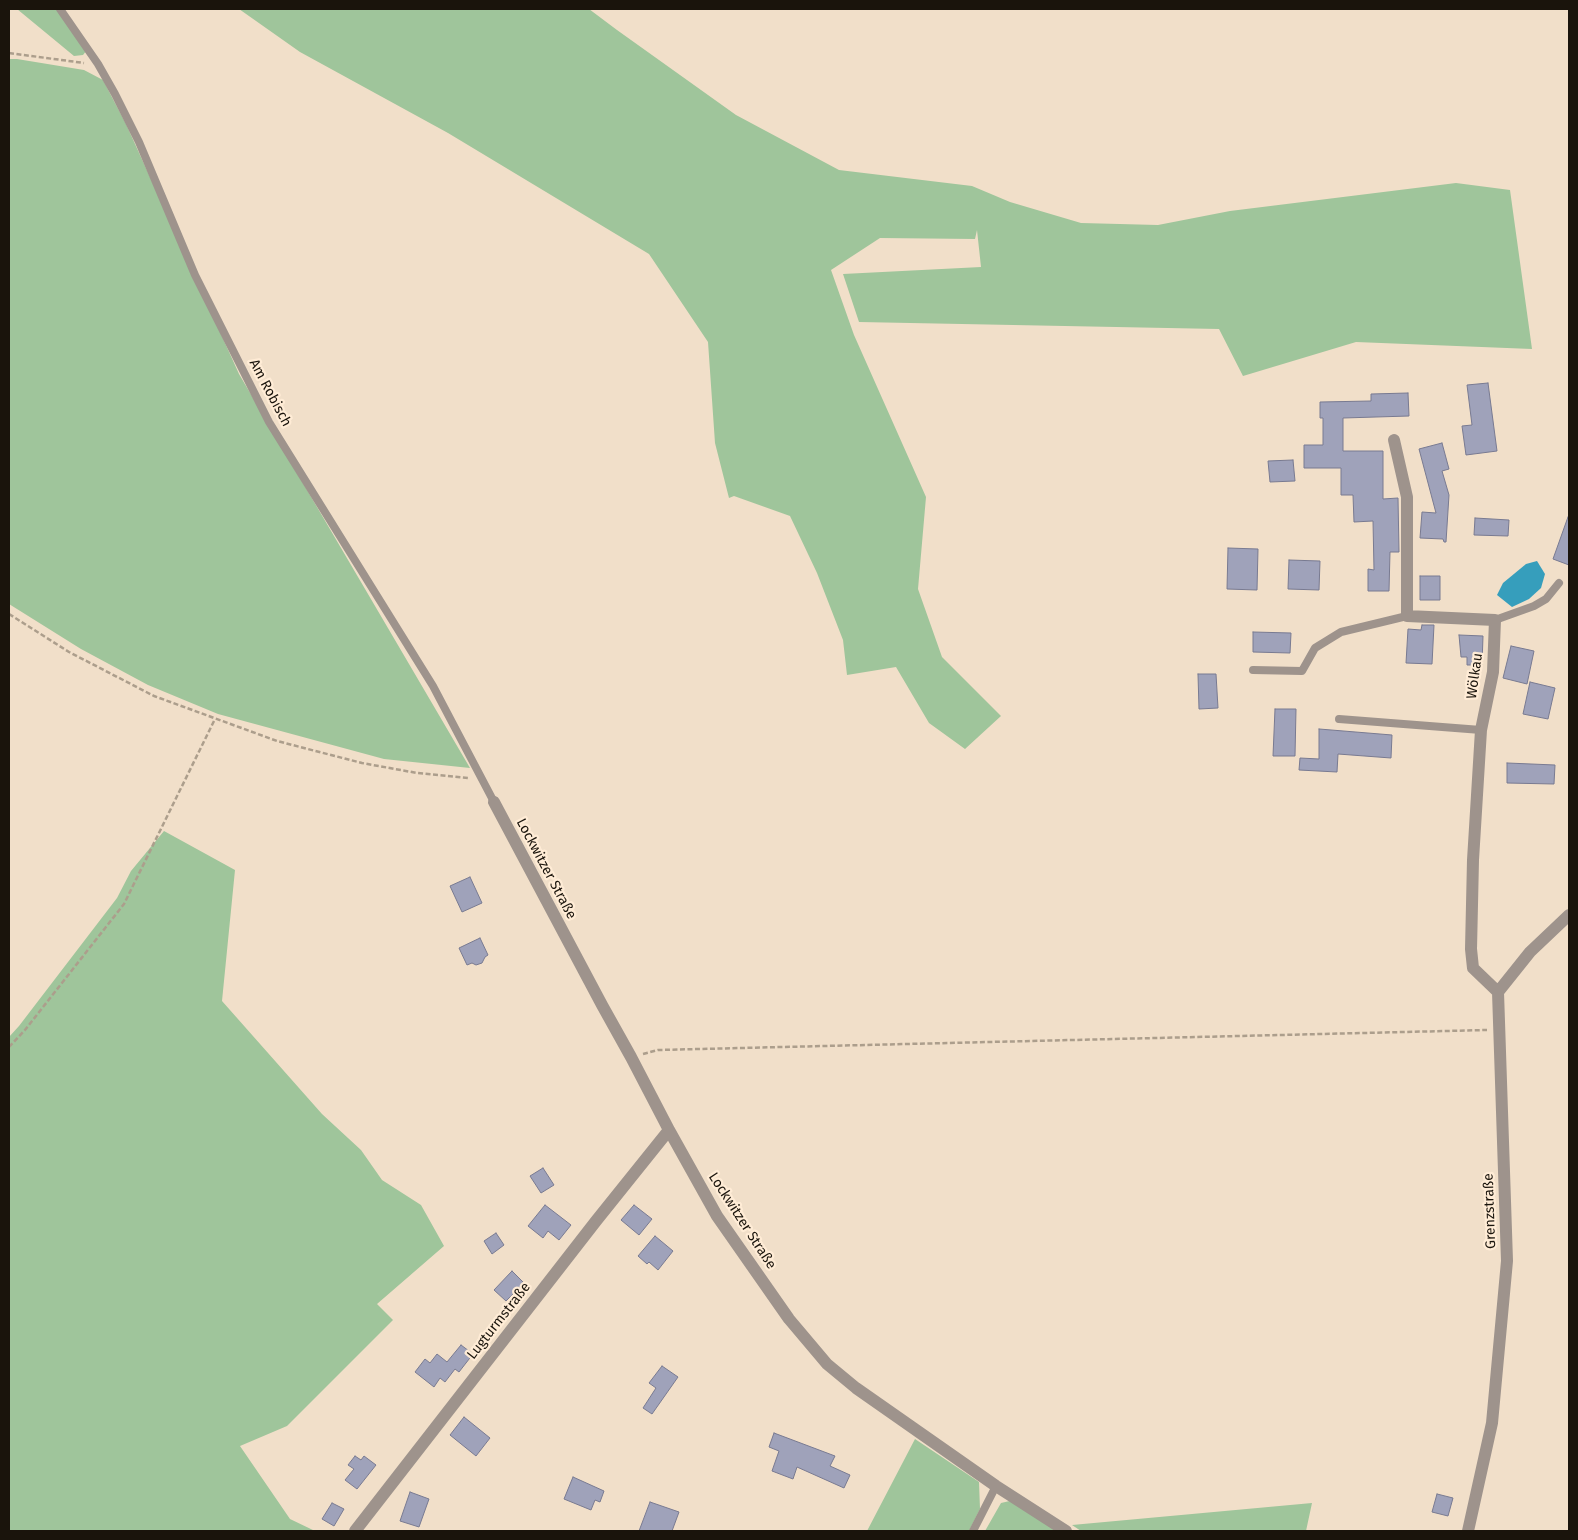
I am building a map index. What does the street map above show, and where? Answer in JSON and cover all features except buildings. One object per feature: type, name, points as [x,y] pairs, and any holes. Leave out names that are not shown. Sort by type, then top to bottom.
[{"type":"street","points":[[1394,440],[1407,497],[1407,616],[1495,620]]},
{"type":"street","name":"Wölkau","points":[[1495,620],[1493,672],[1481,730],[1473,860],[1471,949],[1473,968],[1498,992]]},
{"type":"street","name":"Lockwitzer Straße","points":[[494,802],[669,1130],[718,1216],[789,1319],[815,1351],[856,1388],[996,1486],[1066,1531]]},
{"type":"street","points":[[1498,992],[1530,952],[1569,915]]},
{"type":"street","name":"Grenzstraße","points":[[1468,1531],[1492,1423],[1507,1261],[1498,992]]},
{"type":"street","name":"Lugturmstraße","points":[[355,1531],[669,1130]]},
{"type":"lane","name":"Am Robisch","points":[[60,9],[98,64],[139,142],[195,275],[269,422],[433,686],[494,802]]},
{"type":"lane","points":[[1495,620],[1534,606],[1546,599],[1559,583]]},
{"type":"lane","points":[[1253,670],[1302,671],[1315,648],[1341,632],[1407,616]]},
{"type":"lane","points":[[1339,719],[1481,730]]},
{"type":"lane","points":[[973,1531],[996,1486]]},
{"type":"path","points":[[9,54],[98,64]]},
{"type":"path","points":[[9,614],[69,652],[154,696],[277,742],[362,763],[458,778],[480,778]]},
{"type":"path","points":[[9,1047],[25,1030],[124,904],[215,719]]},
{"type":"path","points":[[631,1057],[658,1050],[1499,1030]]},
{"type":"green space","points":[[17,9],[60,9],[87,50],[83,55],[74,56]]},
{"type":"green space","points":[[239,9],[589,9],[736,115],[839,170],[972,186],[1010,202],[1081,223],[1158,225],[1230,211],[1456,183],[1510,190],[1532,349],[1356,342],[1243,376],[1219,329],[859,322],[843,274],[981,267],[977,230],[975,239],[880,238],[831,270],[854,335],[926,497],[918,589],[942,657],[1001,716],[965,749],[929,723],[896,667],[847,675],[843,640],[817,573],[790,516],[734,496],[729,498],[715,443],[708,342],[649,254],[448,133],[300,52]]},
{"type":"green space","points":[[9,59],[84,70],[103,80],[126,124],[239,374],[470,768],[384,759],[218,714],[148,685],[81,649],[9,604]]},
{"type":"green space","points":[[164,831],[235,870],[222,1001],[322,1114],[361,1150],[382,1180],[421,1205],[444,1246],[377,1304],[393,1320],[287,1426],[240,1446],[290,1519],[315,1531],[9,1531],[9,1037],[117,898],[131,871]]},
{"type":"green space","points":[[915,1439],[979,1482],[980,1509],[969,1531],[867,1531]]},
{"type":"green space","points":[[1014,1500],[1060,1531],[985,1531],[1001,1503]]},
{"type":"green space","points":[[1312,1503],[1306,1531],[1081,1531],[1072,1525]]},
{"type":"water","points":[[1537,561],[1545,574],[1541,588],[1529,599],[1512,607],[1497,595],[1503,583],[1526,564]]}]
